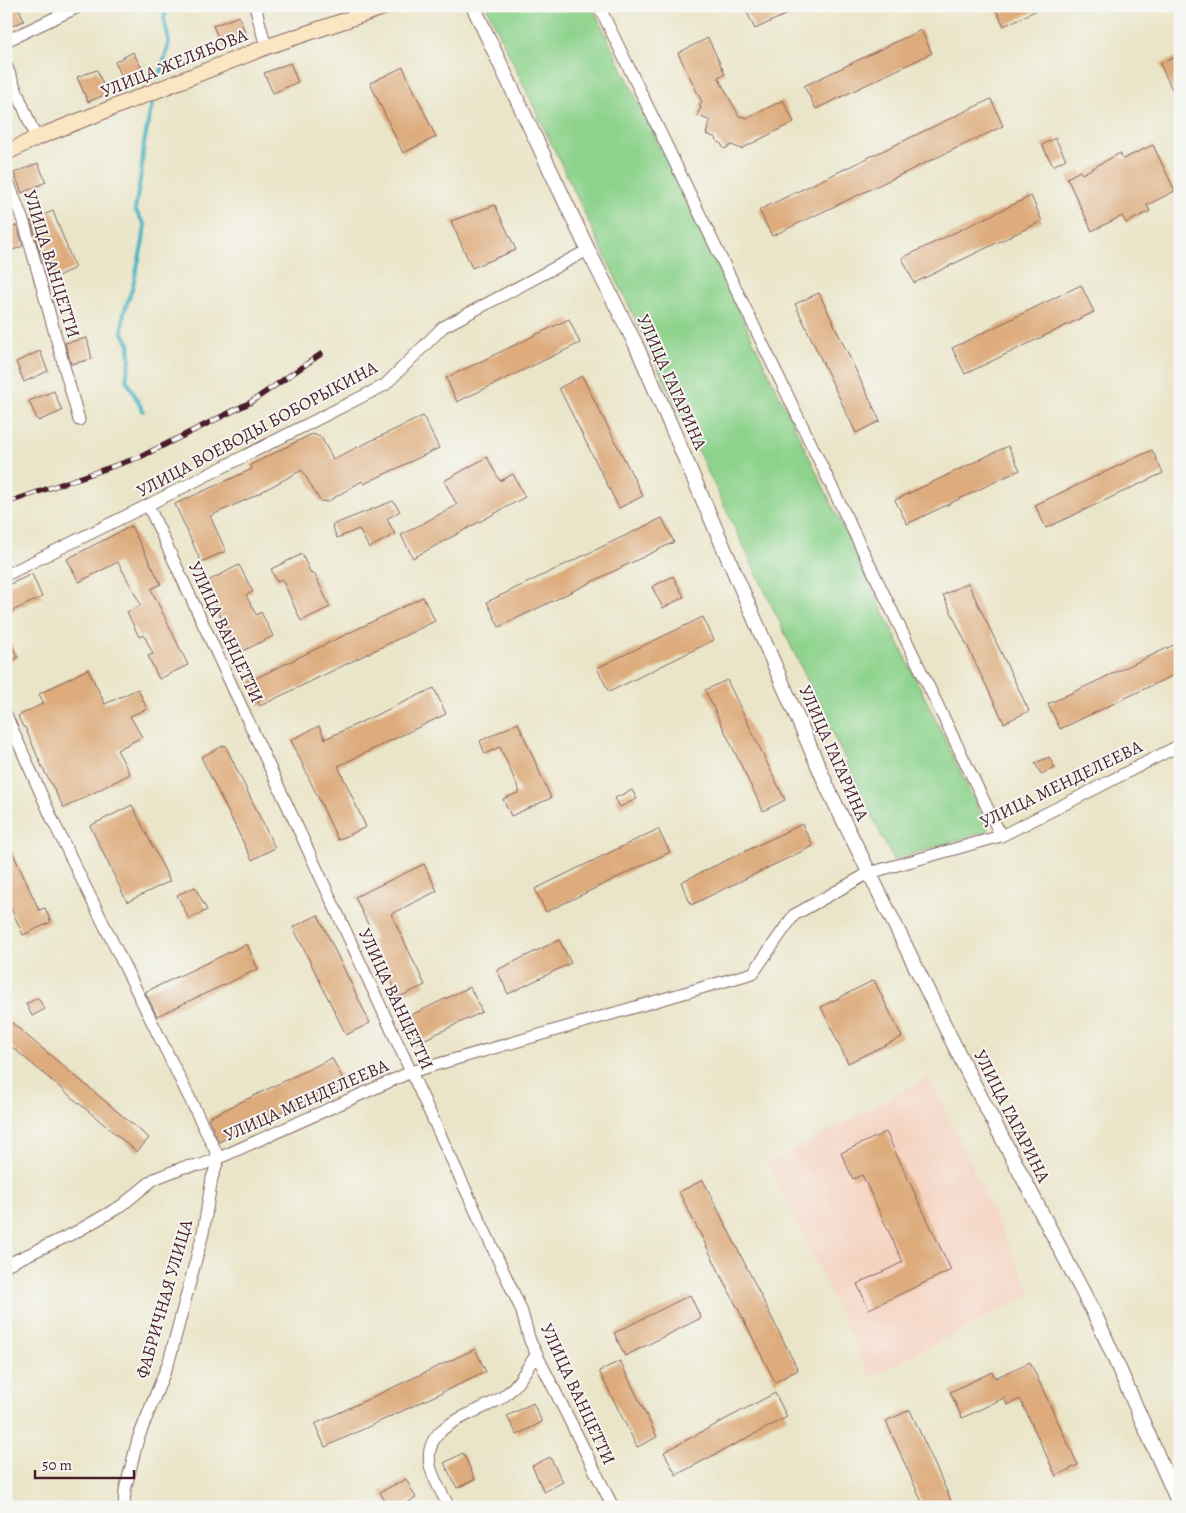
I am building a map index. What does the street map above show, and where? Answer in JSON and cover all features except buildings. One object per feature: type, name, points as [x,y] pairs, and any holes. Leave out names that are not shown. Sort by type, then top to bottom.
[{"type":"main road","name":"УЛИЦА ЖЕЛЯБОВА","points":[[6,153],[36,138],[266,47],[388,6]]},
{"type":"street","points":[[6,40],[80,6]]},
{"type":"street","points":[[256,6],[266,47]]},
{"type":"street","name":"УЛИЦА ГАГАРИНА","points":[[473,6],[588,250],[636,345],[829,791],[967,1071],[1097,1319],[1180,1506]]},
{"type":"street","points":[[599,6],[1001,836]]},
{"type":"street","points":[[6,65],[36,138]]},
{"type":"street","name":"УЛИЦА ВАНЦЕТТИ","points":[[6,176],[25,226],[79,420]]},
{"type":"street","name":"УЛИЦА ВОЕВОДЫ БОБОРЫКИНА","points":[[6,575],[385,385],[443,327],[588,250]]},
{"type":"street","name":"УЛИЦА ВАНЦЕТТИ","points":[[148,505],[524,1316],[530,1341],[613,1507]]},
{"type":"street","points":[[6,715],[54,823],[219,1158]]},
{"type":"street","name":"УЛИЦА МЕНДЕЛЕЕВА","points":[[6,1265],[91,1224],[121,1206],[154,1180],[184,1167],[201,1165],[219,1158],[410,1072],[753,974],[794,915],[870,873],[1001,836],[1180,745]]},
{"type":"street","name":"ФАБРИЧНАЯ УЛИЦА","points":[[124,1507],[124,1490],[138,1439],[169,1361],[203,1233],[212,1178],[219,1158]]},
{"type":"street","points":[[449,1507],[430,1466],[430,1447],[445,1426],[502,1398],[515,1388],[537,1354]]},
{"type":"shaded area","points":[[929,1077],[1032,1294],[870,1377],[769,1164]]},
{"type":"green space","points":[[486,6],[592,6],[989,831],[893,860]]},
{"type":"waterway","points":[[160,76],[169,42],[164,18],[167,6]]},
{"type":"waterway","points":[[143,411],[126,379],[130,360],[129,344],[122,331],[124,312],[133,286],[143,241],[145,225],[135,210],[144,143],[152,104]]},
{"type":"railway","points":[[6,503],[140,457],[251,402],[321,354]]}]
